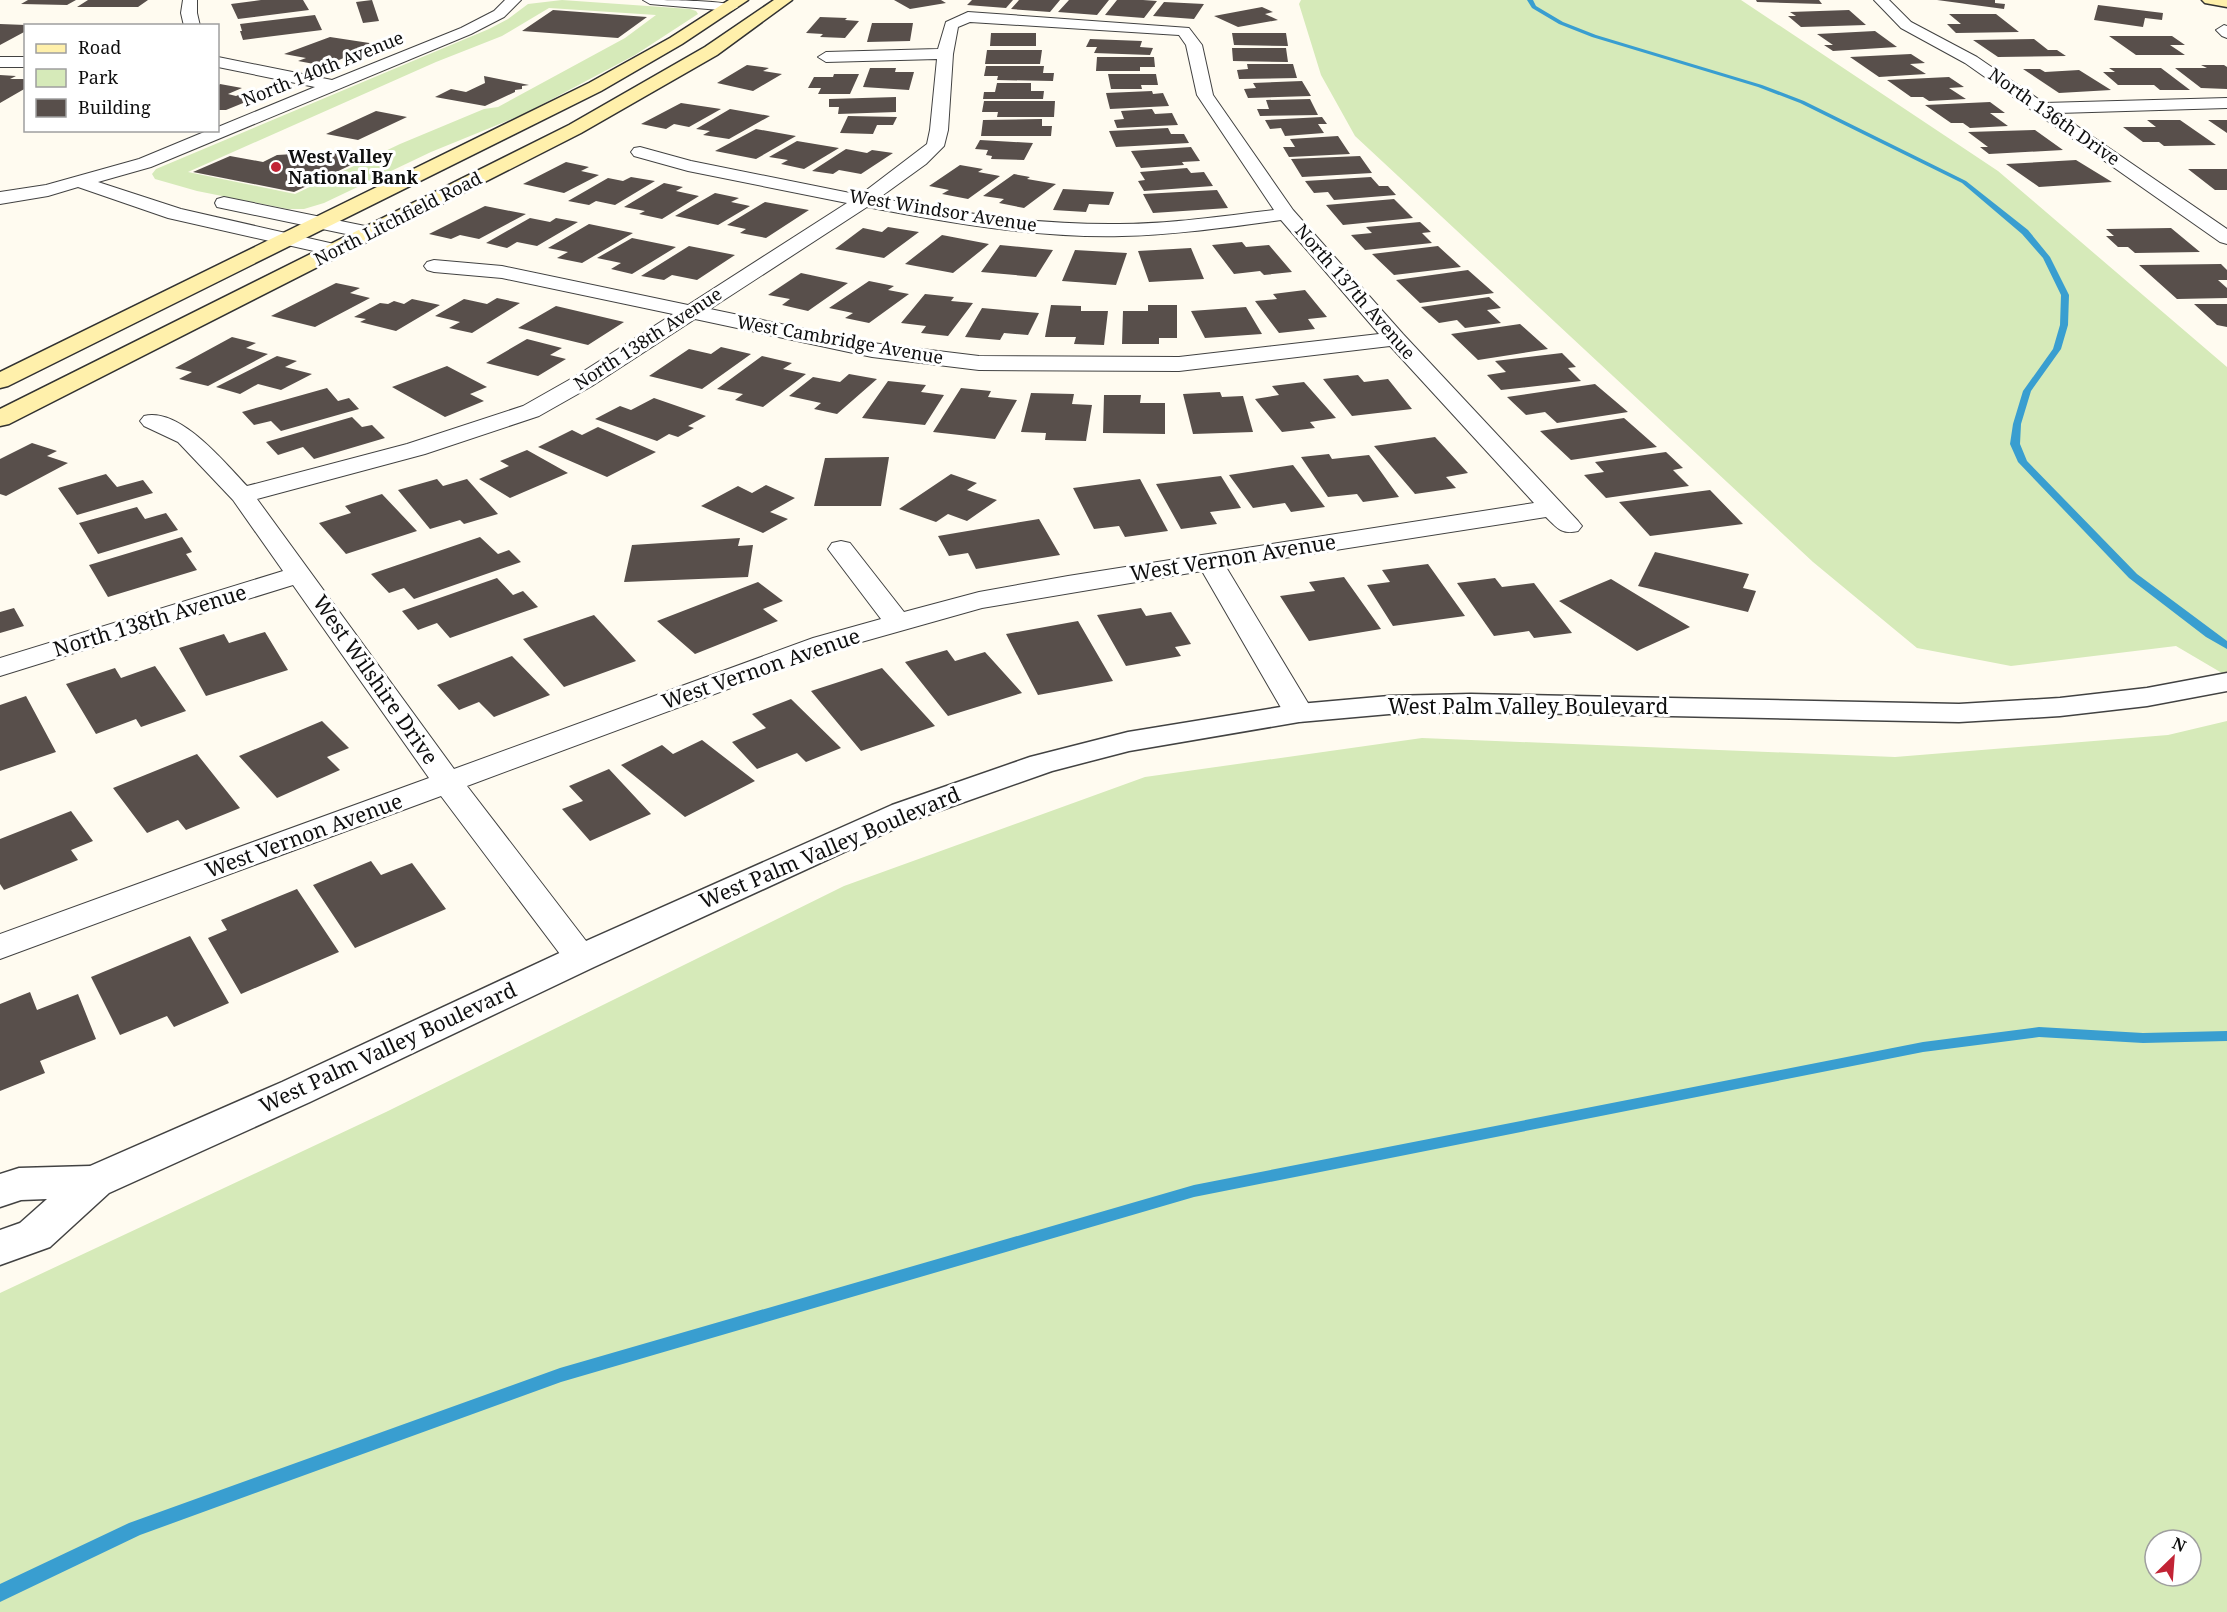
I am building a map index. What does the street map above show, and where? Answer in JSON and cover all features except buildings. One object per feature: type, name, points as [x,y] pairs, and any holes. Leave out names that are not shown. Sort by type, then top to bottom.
[{"type":"main road","name":"North Litchfield Road","points":[[0,419],[611,110],[711,51],[784,0]]},
{"type":"main road","points":[[2210,0],[2227,2]]},
{"type":"main road","name":"North Litchfield Road","points":[[0,381],[596,87],[735,3]]},
{"type":"street","points":[[190,0],[189,13],[192,24]]},
{"type":"street","name":"North 140th Avenue","points":[[219,132],[466,31],[499,14],[514,0]]},
{"type":"street","points":[[650,0],[735,3]]},
{"type":"street","name":"North 136th Drive","points":[[1881,0],[1906,25],[1971,60],[2227,238]]},
{"type":"street","name":"North 137th Avenue","points":[[968,17],[1184,31],[1194,45],[1205,95],[1286,214],[1395,339],[1561,517]]},
{"type":"street","name":"North 138th Avenue","points":[[242,495],[416,449],[531,411],[584,381],[865,200],[920,160],[935,146],[939,130],[945,54],[951,25],[968,17]]},
{"type":"street","points":[[826,57],[945,54]]},
{"type":"street","points":[[0,62],[24,62]]},
{"type":"street","points":[[219,62],[335,86]]},
{"type":"street","points":[[2042,108],[2227,103]]},
{"type":"street","name":"North 140th Avenue","points":[[0,198],[81,182],[120,171],[219,132]]},
{"type":"street","name":"West Windsor Avenue","points":[[640,152],[688,166],[999,223],[1097,230],[1194,226],[1286,214]]},
{"type":"street","points":[[120,171],[147,182]]},
{"type":"street","points":[[81,182],[120,198],[178,214],[336,250]]},
{"type":"street","points":[[210,200],[370,233]]},
{"type":"street","points":[[2195,215],[2227,214]]},
{"type":"street","name":"West Cambridge Avenue","points":[[434,266],[502,272],[872,350],[979,363],[1179,364],[1395,339]]},
{"type":"street","name":"West Wilshire Drive","points":[[152,421],[186,437],[242,495],[448,783],[581,958]]},
{"type":"street","name":"West Vernon Avenue","points":[[0,947],[823,644],[980,600],[1210,562],[1561,517]]},
{"type":"street","points":[[841,549],[898,623]]},
{"type":"street","points":[[1210,562],[1299,713]]},
{"type":"street","name":"North 138th Avenue","points":[[0,667],[300,574]]},
{"type":"street","name":"West Palm Valley Boulevard","points":[[0,1248],[35,1235],[94,1182],[296,1092],[581,958],[904,812],[1041,764],[1128,742],[1299,713],[1389,705],[1471,703],[1959,713],[2071,706],[2146,697],[2227,682]]},
{"type":"street","name":"West Palm Valley Boulevard","points":[[0,1191],[20,1184],[94,1182]]},
{"type":"green space","points":[[562,0],[690,9],[698,14],[635,55],[524,114],[431,152],[324,203],[304,209],[288,209],[197,191],[155,179],[152,174],[156,169],[489,29],[508,19],[528,4]],"holes":[[[549,8],[656,15],[625,38],[498,107],[484,109],[400,144],[295,194],[188,172],[436,62],[502,36]]]},
{"type":"green space","points":[[1301,0],[1741,0],[1998,171],[2227,367],[2227,676],[2176,646],[2011,666],[1917,648],[1813,562],[1355,136],[1321,75],[1299,4]]},
{"type":"green space","points":[[2227,721],[2227,1612],[0,1612],[0,1293],[386,1112],[844,886],[1145,777],[1422,738],[1895,757],[2168,735]]},
{"type":"waterway","points":[[1530,0],[1534,7],[1561,23],[1594,36],[1760,86],[1802,102],[1964,182],[2025,232],[2046,257],[2065,295],[2064,325],[2057,349],[2027,391],[2017,424],[2015,444],[2023,462],[2133,576],[2227,646]]},
{"type":"waterway","points":[[0,1593],[135,1529],[560,1375],[1194,1191],[1923,1047],[2039,1032],[2143,1038],[2227,1036]]},
{"type":"place","name":"West Valley National Bank","points":[[276,167]]}]
